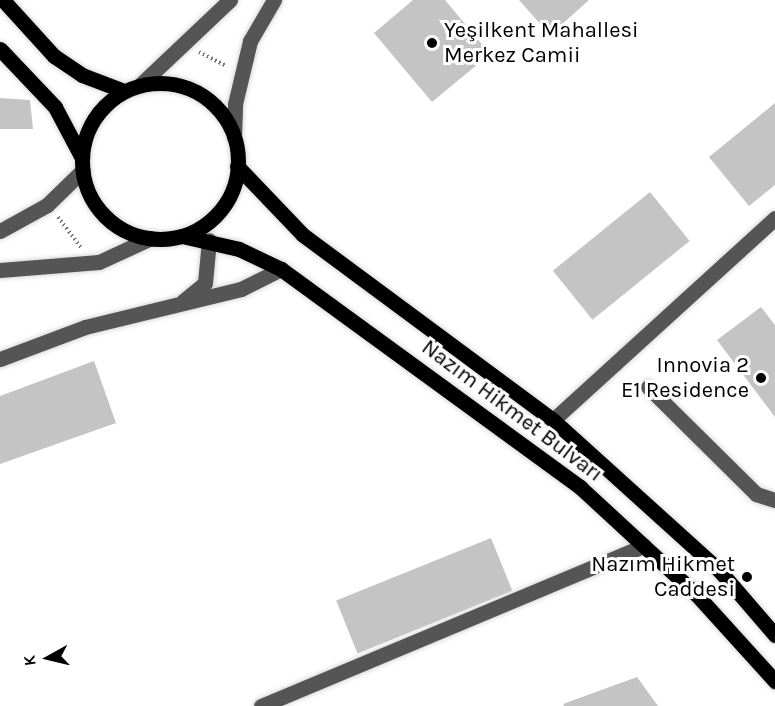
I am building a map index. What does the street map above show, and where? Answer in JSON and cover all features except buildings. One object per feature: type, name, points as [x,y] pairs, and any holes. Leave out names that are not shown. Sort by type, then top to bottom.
[{"type":"main road","points":[[3,0],[54,56],[82,75],[124,92]]},
{"type":"main road","points":[[0,49],[55,106],[83,165],[92,198],[110,221],[150,238],[182,236],[221,210],[237,166],[234,137],[220,111],[197,93],[169,83],[140,85],[124,92],[93,122],[83,165]]},
{"type":"main road","name":"Nazım Hikmet Bulvarı","points":[[237,166],[303,235],[553,420],[719,570],[775,634]]},
{"type":"main road","name":"Nazım Hikmet Bulvarı","points":[[182,236],[209,240],[281,269],[580,487],[644,546],[775,681]]},
{"type":"street","points":[[140,85],[230,0]]},
{"type":"street","points":[[234,137],[235,104],[250,41],[274,0]]},
{"type":"street","points":[[0,231],[47,205],[83,165]]},
{"type":"street","points":[[553,420],[775,218]]},
{"type":"street","points":[[0,270],[99,262],[150,238]]},
{"type":"street","points":[[178,304],[205,283],[209,240]]},
{"type":"street","points":[[0,359],[85,327],[242,289],[281,269]]},
{"type":"street","points":[[648,387],[756,494],[775,500]]},
{"type":"street","points":[[261,706],[644,546]]},
{"type":"path","points":[[195,50],[228,66]]},
{"type":"path","points":[[56,214],[82,247]]},
{"type":"place","name":"Yeşilkent Mahallesi Merkez Camii","points":[[432,43]]},
{"type":"place","name":"Innovia 2 E1 Residence","points":[[761,378]]},
{"type":"place","name":"Nazım Hikmet Caddesi","points":[[747,577]]}]
